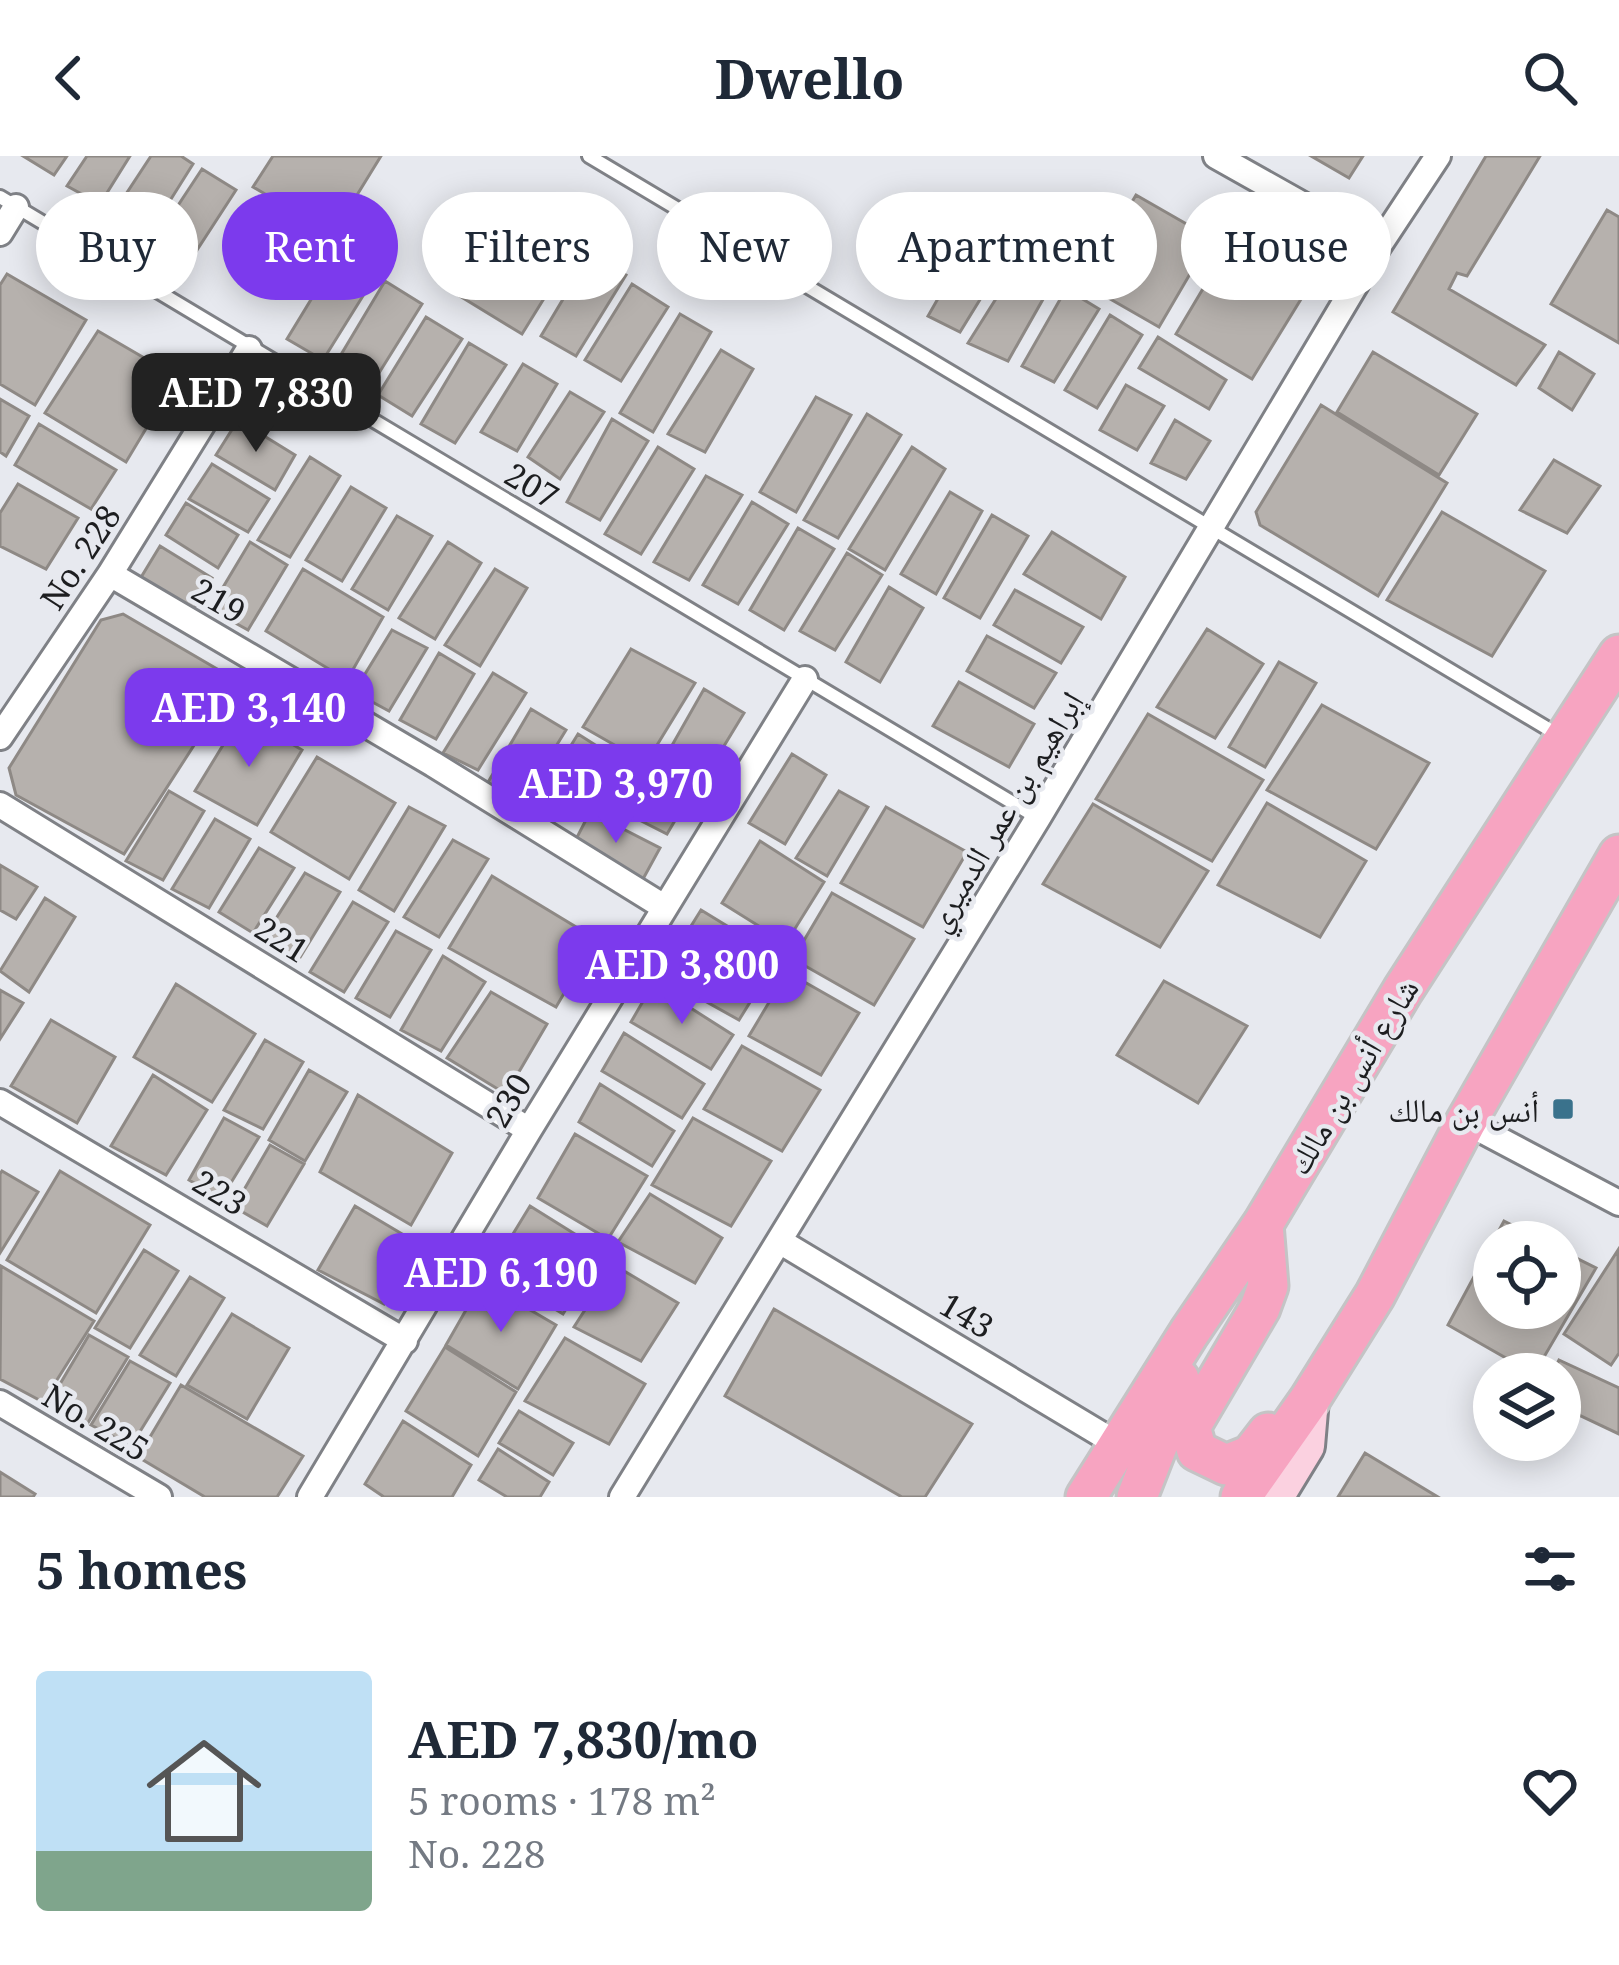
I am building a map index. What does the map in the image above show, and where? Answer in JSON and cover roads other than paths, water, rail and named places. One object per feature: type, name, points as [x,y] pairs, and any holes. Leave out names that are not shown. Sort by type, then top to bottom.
[{"type":"main road","name":"شارع أنس بن مالك","points":[[1086,1497],[1619,655]]},
{"type":"main road","points":[[1241,1497],[1375,1295],[1466,1122],[1619,855]]},
{"type":"main road","points":[[1263,1224],[1268,1286],[1260,1308],[1195,1414],[1190,1427],[1197,1451],[1216,1463],[1243,1460],[1284,1411],[1314,1392]]},
{"type":"main road","points":[[1137,1497],[1172,1408],[1189,1333]]},
{"type":"main road","points":[[1276,1497],[1306,1446],[1314,1392]]},
{"type":"street","points":[[1216,156],[1280,192]]},
{"type":"street","name":"إبراهيم بن عمر الدميري","points":[[1391,227],[1438,156]]},
{"type":"street","points":[[0,233],[8,202]]},
{"type":"street","name":"إبراهيم بن عمر الدميري","points":[[622,1497],[782,1242],[1347,300]]},
{"type":"street","name":"No. 228","points":[[0,737],[110,574],[249,349]]},
{"type":"street","name":"219","points":[[110,574],[664,907]]},
{"type":"street","name":"230","points":[[310,1497],[806,679]]},
{"type":"street","name":"221","points":[[0,805],[529,1130]]},
{"type":"street","name":"223","points":[[0,1102],[405,1341]]},
{"type":"street","points":[[1466,1122],[1619,1203]]},
{"type":"street","name":"143","points":[[782,1242],[1119,1444]]},
{"type":"street","name":"No. 225","points":[[0,1403],[159,1497]]},
{"type":"lane","points":[[589,156],[1566,740]]},
{"type":"lane","name":"207","points":[[8,202],[1038,818]]},
{"type":"place","name":"أنس بن مالك","points":[[1563,1109]]}]
